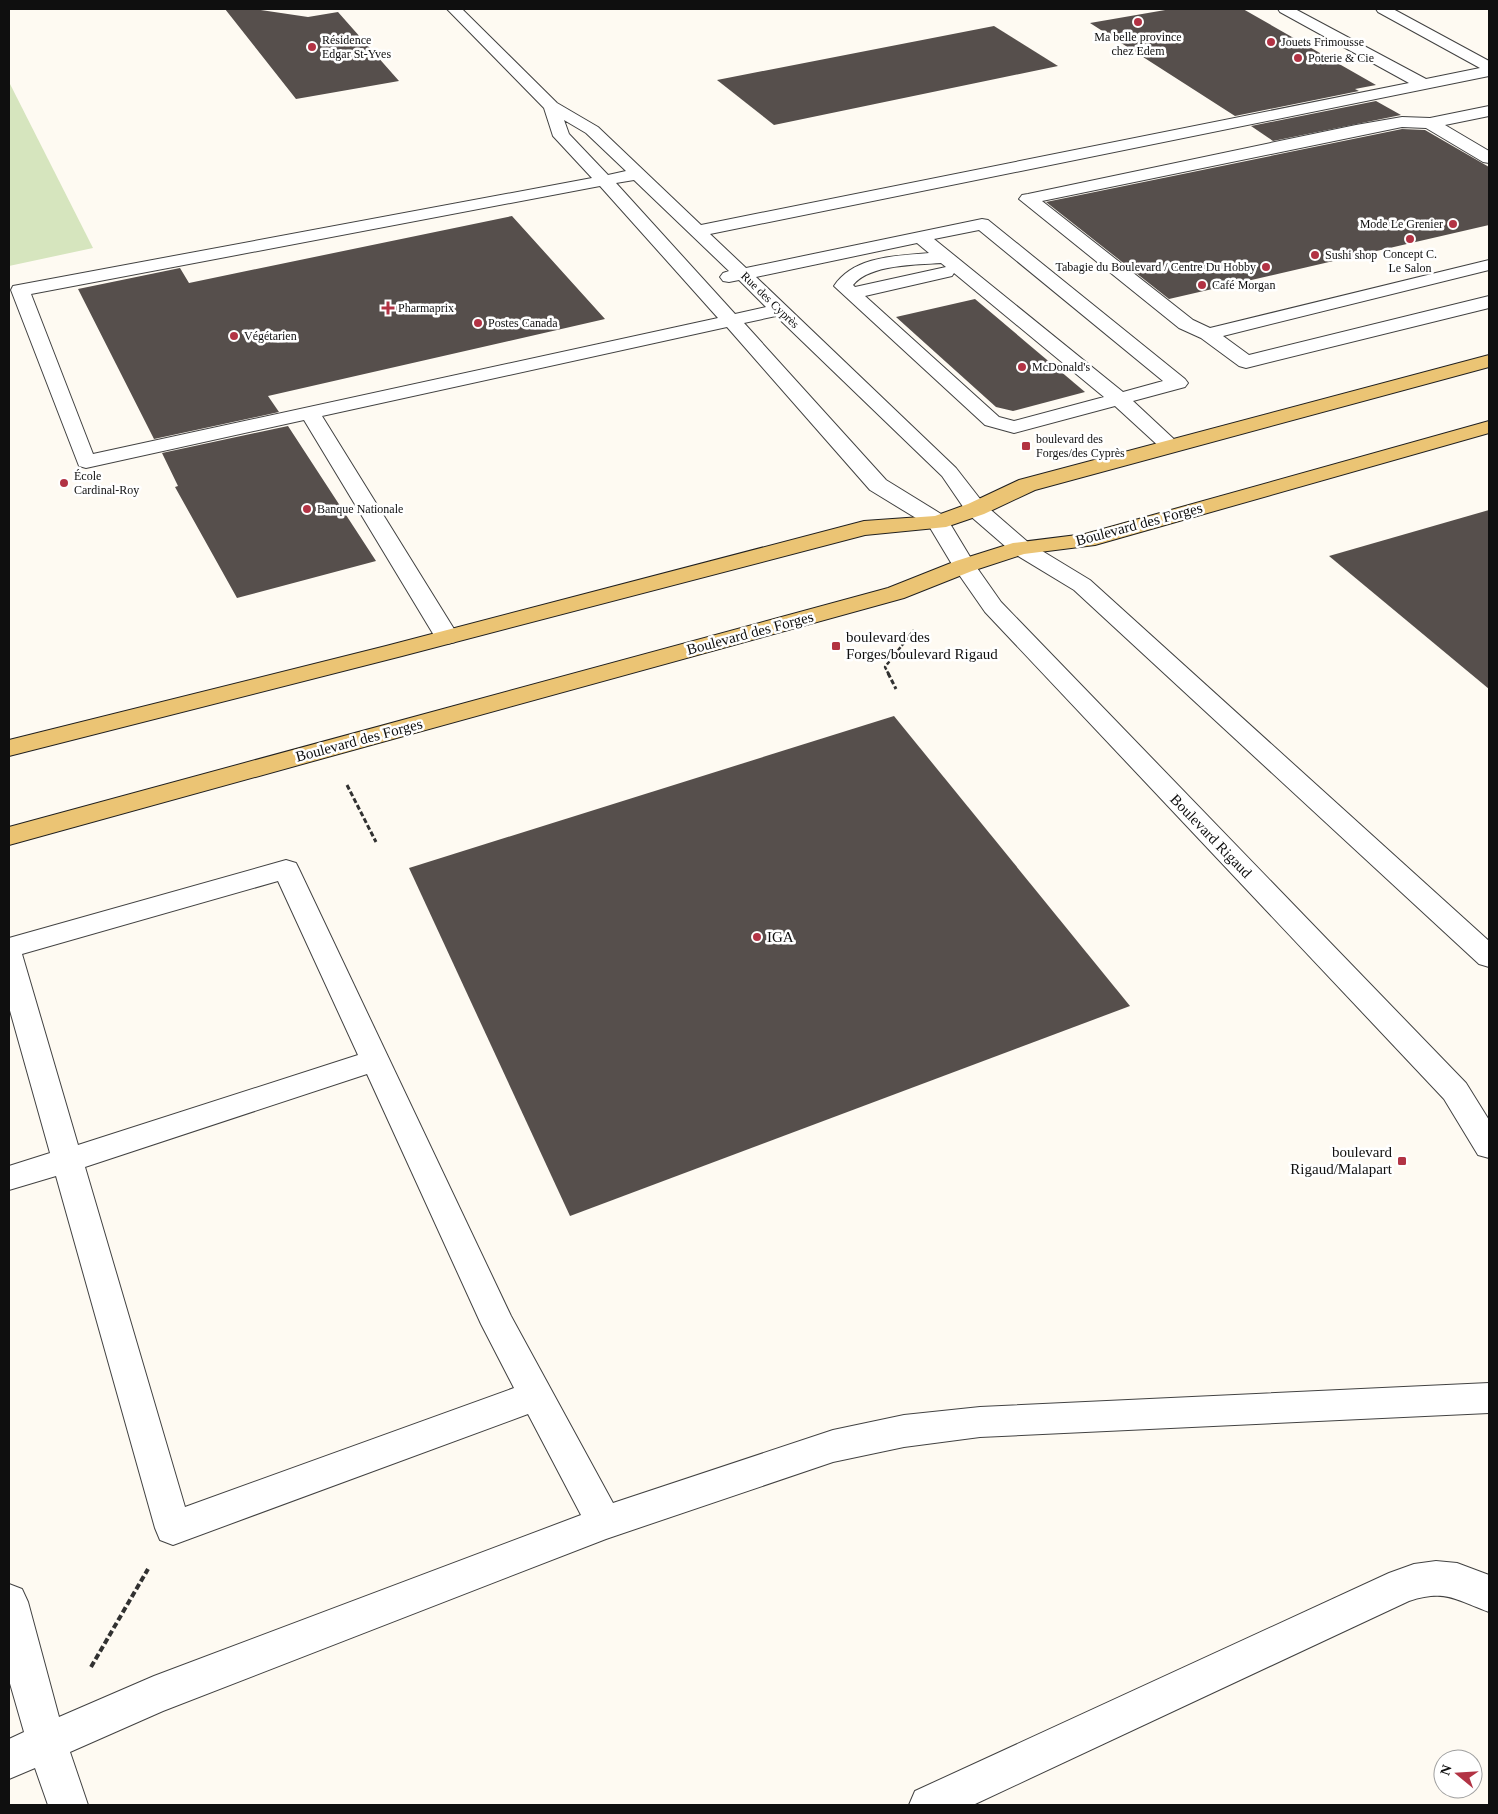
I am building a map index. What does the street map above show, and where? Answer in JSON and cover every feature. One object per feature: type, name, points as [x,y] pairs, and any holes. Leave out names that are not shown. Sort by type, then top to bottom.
[{"type":"main road","points":[[9,748],[447,637],[864,528],[938,522],[976,509],[1027,484],[1489,361]]},
{"type":"main road","name":"Boulevard des Forges","points":[[9,836],[896,593],[964,566],[1022,548],[1087,540],[1489,427]]},
{"type":"street","name":"Rue des Cyprès","points":[[454,9],[551,106],[592,130],[638,174],[949,472],[976,509]]},
{"type":"street","points":[[1285,9],[1423,84]]},
{"type":"street","points":[[1383,9],[1489,67]]},
{"type":"street","points":[[696,231],[1489,71]]},
{"type":"street","name":"Rue des Cyprès","points":[[551,106],[562,136],[731,320],[878,485],[938,522]]},
{"type":"street","points":[[1028,199],[1356,130],[1402,122],[1430,122],[1489,111]]},
{"type":"street","points":[[1430,122],[1489,158]]},
{"type":"street","points":[[994,171],[1186,324],[1208,334],[1246,362],[1489,302]]},
{"type":"street","points":[[638,174],[20,290],[86,462],[779,310]]},
{"type":"street","points":[[698,284],[982,224],[1178,383],[1014,426],[992,421],[853,293],[952,263]]},
{"type":"street","points":[[922,238],[1119,399],[1170,446]]},
{"type":"street","points":[[1208,334],[1489,265]]},
{"type":"street","points":[[1469,270],[1489,284]]},
{"type":"street","points":[[310,413],[447,637]]},
{"type":"street","points":[[976,509],[1022,548],[1082,586],[1489,957]]},
{"type":"street","name":"Boulevard Rigaud","points":[[938,522],[964,566],[993,607],[1455,1091],[1489,1146]]},
{"type":"street","points":[[9,948],[286,868],[498,1324],[604,1523]]},
{"type":"street","points":[[9,957],[173,1528],[536,1395]]},
{"type":"street","points":[[9,1178],[376,1060]]},
{"type":"street","points":[[9,1759],[154,1695],[604,1523],[833,1446],[904,1431],[980,1422],[1489,1398]]},
{"type":"street","points":[[929,1805],[1402,1585],[1427,1578],[1439,1577],[1462,1582],[1489,1594]]},
{"type":"street","points":[[9,1602],[23,1666],[46,1744],[68,1805]]},
{"type":"path","points":[[329,749],[376,842]]},
{"type":"path","points":[[90,1669],[173,1528]]},
{"type":"green space","points":[[9,82],[93,248],[9,266]]},
{"type":"building","name":"Résidence Edgar St-Yves","points":[[225,9],[254,9],[308,17],[338,12],[399,81],[296,99]]},
{"type":"building","points":[[1171,9],[1243,9],[1376,85],[1355,89],[1359,91],[1235,116],[1090,23]]},
{"type":"building","points":[[994,26],[1058,66],[774,125],[717,80]]},
{"type":"building","points":[[1376,101],[1401,115],[1273,141],[1251,126]]},
{"type":"building","points":[[1402,129],[1425,130],[1489,167],[1489,225],[1169,299],[1046,202]]},
{"type":"building","points":[[512,216],[605,319],[268,396],[279,412],[154,439],[78,289],[180,268],[189,283]]},
{"type":"building","points":[[975,299],[1085,392],[1013,411],[996,407],[896,317]]},
{"type":"building","points":[[288,426],[376,561],[237,598],[175,487],[178,486],[162,453]]},
{"type":"building","points":[[1489,510],[1489,689],[1329,556]]},
{"type":"building","name":"IGA","points":[[894,716],[1130,1006],[570,1216],[409,868]]},
{"type":"place","name":"Ma belle province chez Edem","points":[[1138,22]]},
{"type":"place","name":"Jouets Frimousse","points":[[1271,42]]},
{"type":"place","name":"Résidence Edgar St-Yves","points":[[312,47]]},
{"type":"place","name":"Poterie & Cie","points":[[1298,58]]},
{"type":"place","name":"Mode Le Grenier","points":[[1453,224]]},
{"type":"place","name":"Concept C. Le Salon","points":[[1410,239]]},
{"type":"place","name":"Sushi shop","points":[[1315,255]]},
{"type":"place","name":"Tabagie du Boulevard / Centre Du Hobby","points":[[1266,267]]},
{"type":"place","name":"Café Morgan","points":[[1202,285]]},
{"type":"place","name":"Pharmaprix","points":[[388,308]]},
{"type":"place","name":"Postes Canada","points":[[478,323]]},
{"type":"place","name":"Végétarien","points":[[234,336]]},
{"type":"place","name":"McDonald's","points":[[1022,367]]},
{"type":"place","name":"boulevard des Forges/des Cyprès","points":[[1026,446]]},
{"type":"place","name":"École Cardinal-Roy","points":[[64,483]]},
{"type":"place","name":"Banque Nationale","points":[[307,509]]},
{"type":"place","name":"boulevard des Forges/boulevard Rigaud","points":[[836,646]]},
{"type":"place","name":"IGA","points":[[757,937]]},
{"type":"place","name":"boulevard Rigaud/Malapart","points":[[1402,1161]]}]
